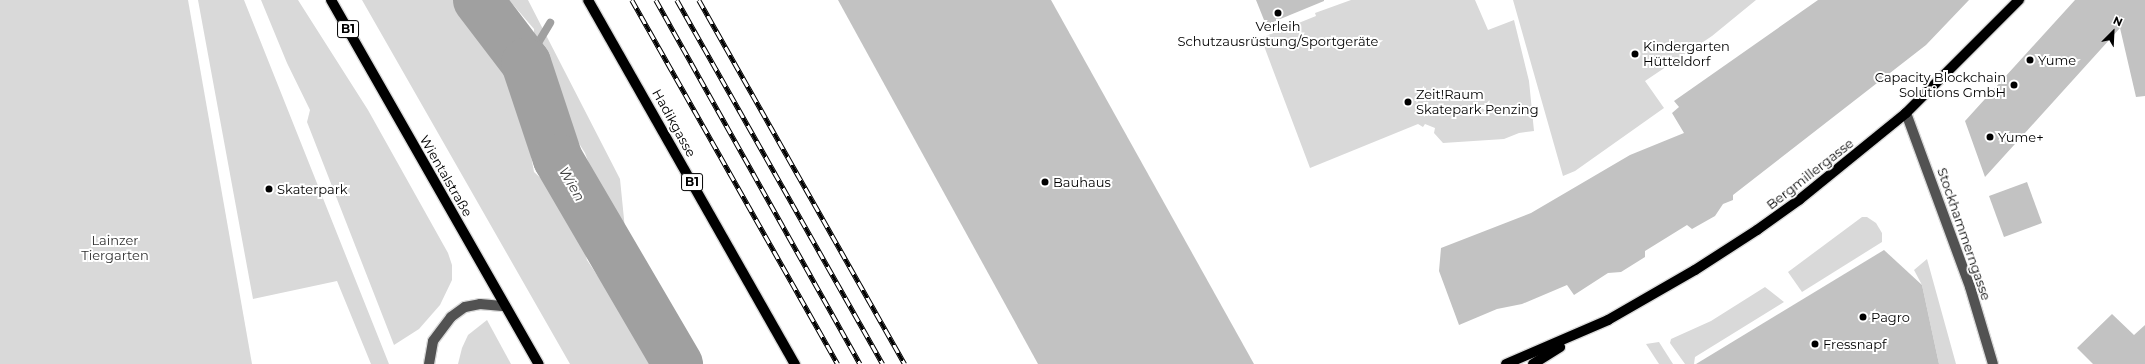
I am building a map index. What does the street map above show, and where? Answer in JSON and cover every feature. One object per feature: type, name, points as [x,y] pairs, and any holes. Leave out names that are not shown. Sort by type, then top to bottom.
[{"type":"main road","name":"Wientalstraße","points":[[331,0],[539,364]]},
{"type":"main road","name":"Hadikgasse","points":[[588,0],[795,364]]},
{"type":"main road","name":"Bergmillergasse","points":[[1533,364],[1587,331],[1688,274],[1747,237],[1805,195],[1906,113],[2019,0]]},
{"type":"main road","name":"Bergmillergasse","points":[[1506,364],[1587,331]]},
{"type":"street","name":"Stockhammerngasse","points":[[1906,113],[1967,280],[1993,364]]},
{"type":"street","points":[[429,364],[433,341],[451,317],[465,307],[480,304],[505,306]]},
{"type":"green space","name":"Lainzer Tiergarten","points":[[0,0],[188,0],[252,364],[0,364]]},
{"type":"green space","name":"Skaterpark","points":[[198,0],[244,0],[389,364],[371,364],[337,281],[253,299]]},
{"type":"green space","points":[[261,0],[298,0],[368,110],[448,253],[452,265],[452,280],[440,305],[419,329],[394,345],[307,122],[310,110],[287,63]]},
{"type":"green space","points":[[362,0],[461,0],[497,45],[518,84],[534,172],[558,194],[578,225],[587,260],[611,296],[651,364],[570,364]]},
{"type":"green space","points":[[509,0],[528,0],[620,179],[625,229],[606,210],[585,153],[575,137],[562,129],[557,93],[528,52],[528,45],[534,38],[534,29]]},
{"type":"green space","name":"Zeit!Raum Skatepark Penzing","points":[[1351,0],[1475,0],[1488,30],[1514,20],[1529,81],[1534,131],[1519,133],[1504,139],[1443,143],[1434,133],[1435,128],[1425,124],[1423,127],[1418,124],[1310,168],[1261,38],[1316,16],[1315,13]]},
{"type":"green space","name":"Kindergarten Hütteldorf","points":[[1513,0],[1756,0],[1712,36],[1645,81],[1664,108],[1575,171],[1563,176]]},
{"type":"green space","points":[[1862,217],[1867,217],[1876,223],[1882,233],[1882,242],[1802,292],[1788,272]]},
{"type":"green space","points":[[1927,259],[1956,364],[1939,364],[1922,285],[1914,270]]},
{"type":"green space","points":[[1765,287],[1784,302],[1695,357],[1694,364],[1685,364],[1670,343],[1671,339],[1711,321]]},
{"type":"green space","points":[[487,320],[511,364],[458,364],[462,348],[468,335]]},
{"type":"green space","points":[[1659,342],[1673,364],[1659,364],[1646,344]]},
{"type":"building","name":"Bauhaus","points":[[838,0],[1051,0],[1254,364],[1038,364]]},
{"type":"building","name":"Verleih Schutzausrüstung/Sportgeräte","points":[[1256,0],[1324,0],[1324,1],[1266,25]]},
{"type":"building","points":[[1818,0],[1969,0],[1926,45],[1733,195],[1733,200],[1723,204],[1715,216],[1692,229],[1687,225],[1645,251],[1645,257],[1621,272],[1608,273],[1574,295],[1567,285],[1522,304],[1497,309],[1459,325],[1439,271],[1441,248],[1531,213],[1630,155],[1684,133],[1672,113],[1679,107],[1674,101]]},
{"type":"building","points":[[2075,0],[2145,0],[2145,96],[2136,97],[2120,28],[1985,177],[1965,121]]},
{"type":"building","points":[[2027,182],[2042,223],[2004,237],[1989,196]]},
{"type":"building","points":[[1884,250],[1922,285],[1939,364],[1696,364]]},
{"type":"building","points":[[2112,314],[2134,335],[2145,325],[2145,364],[2093,364],[2077,348]]},
{"type":"waterway","name":"Wien","points":[[478,0],[526,63],[558,159],[678,364]]},
{"type":"waterway","points":[[526,63],[550,23]]},
{"type":"railway","points":[[632,0],[838,364]]},
{"type":"railway","points":[[656,0],[860,364]]},
{"type":"railway","points":[[677,0],[883,364]]},
{"type":"railway","points":[[699,0],[905,364]]},
{"type":"place","name":"Verleih Schutzausrüstung/Sportgeräte","points":[[1278,13]]},
{"type":"place","name":"Kindergarten Hütteldorf","points":[[1635,54]]},
{"type":"place","name":"Yume","points":[[2030,60]]},
{"type":"place","name":"Capacity Blockchain Solutions GmbH","points":[[2014,85]]},
{"type":"place","name":"Zeit!Raum Skatepark Penzing","points":[[1408,102]]},
{"type":"place","name":"Yume+","points":[[1990,137]]},
{"type":"place","name":"Bauhaus","points":[[1045,182]]},
{"type":"place","name":"Skaterpark","points":[[269,189]]},
{"type":"place","name":"Pagro","points":[[1863,317]]},
{"type":"place","name":"Fressnapf","points":[[1815,344]]}]
